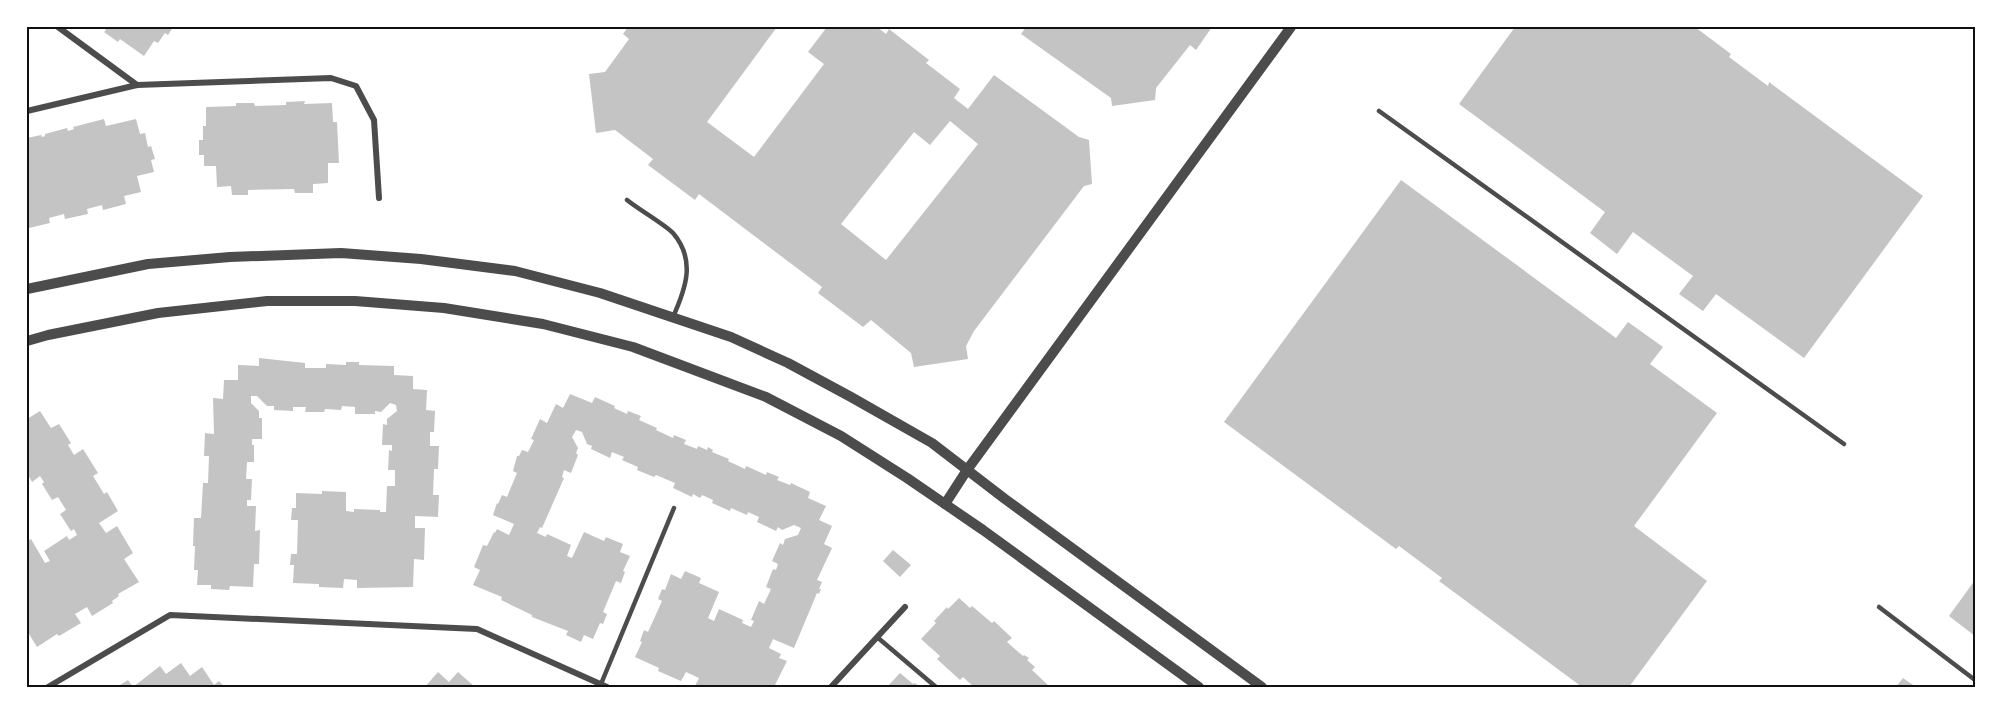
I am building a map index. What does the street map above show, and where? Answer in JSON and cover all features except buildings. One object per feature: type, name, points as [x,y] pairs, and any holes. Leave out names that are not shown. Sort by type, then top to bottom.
[{"type":"street","points":[[58,27],[137,85]]},
{"type":"street","points":[[945,504],[1291,27]]},
{"type":"street","points":[[27,111],[137,85],[331,78],[356,86],[374,120],[379,198]]},
{"type":"street","points":[[27,289],[148,264],[230,257],[341,253],[421,259],[515,271],[600,293],[731,337],[809,374],[932,443],[1262,687]]},
{"type":"street","points":[[27,341],[158,313],[267,301],[355,301],[444,308],[543,324],[633,347],[766,397],[841,436],[945,504],[1199,687]]},
{"type":"street","points":[[831,687],[905,607]]},
{"type":"street","points":[[48,687],[170,615],[477,628],[604,686]]},
{"type":"lane","points":[[1379,111],[1844,444]]},
{"type":"lane","points":[[627,200],[672,233],[684,255],[688,266],[685,292],[673,317]]},
{"type":"lane","points":[[604,686],[674,508]]},
{"type":"lane","points":[[1879,607],[1975,680]]},
{"type":"lane","points":[[877,638],[936,687]]}]
